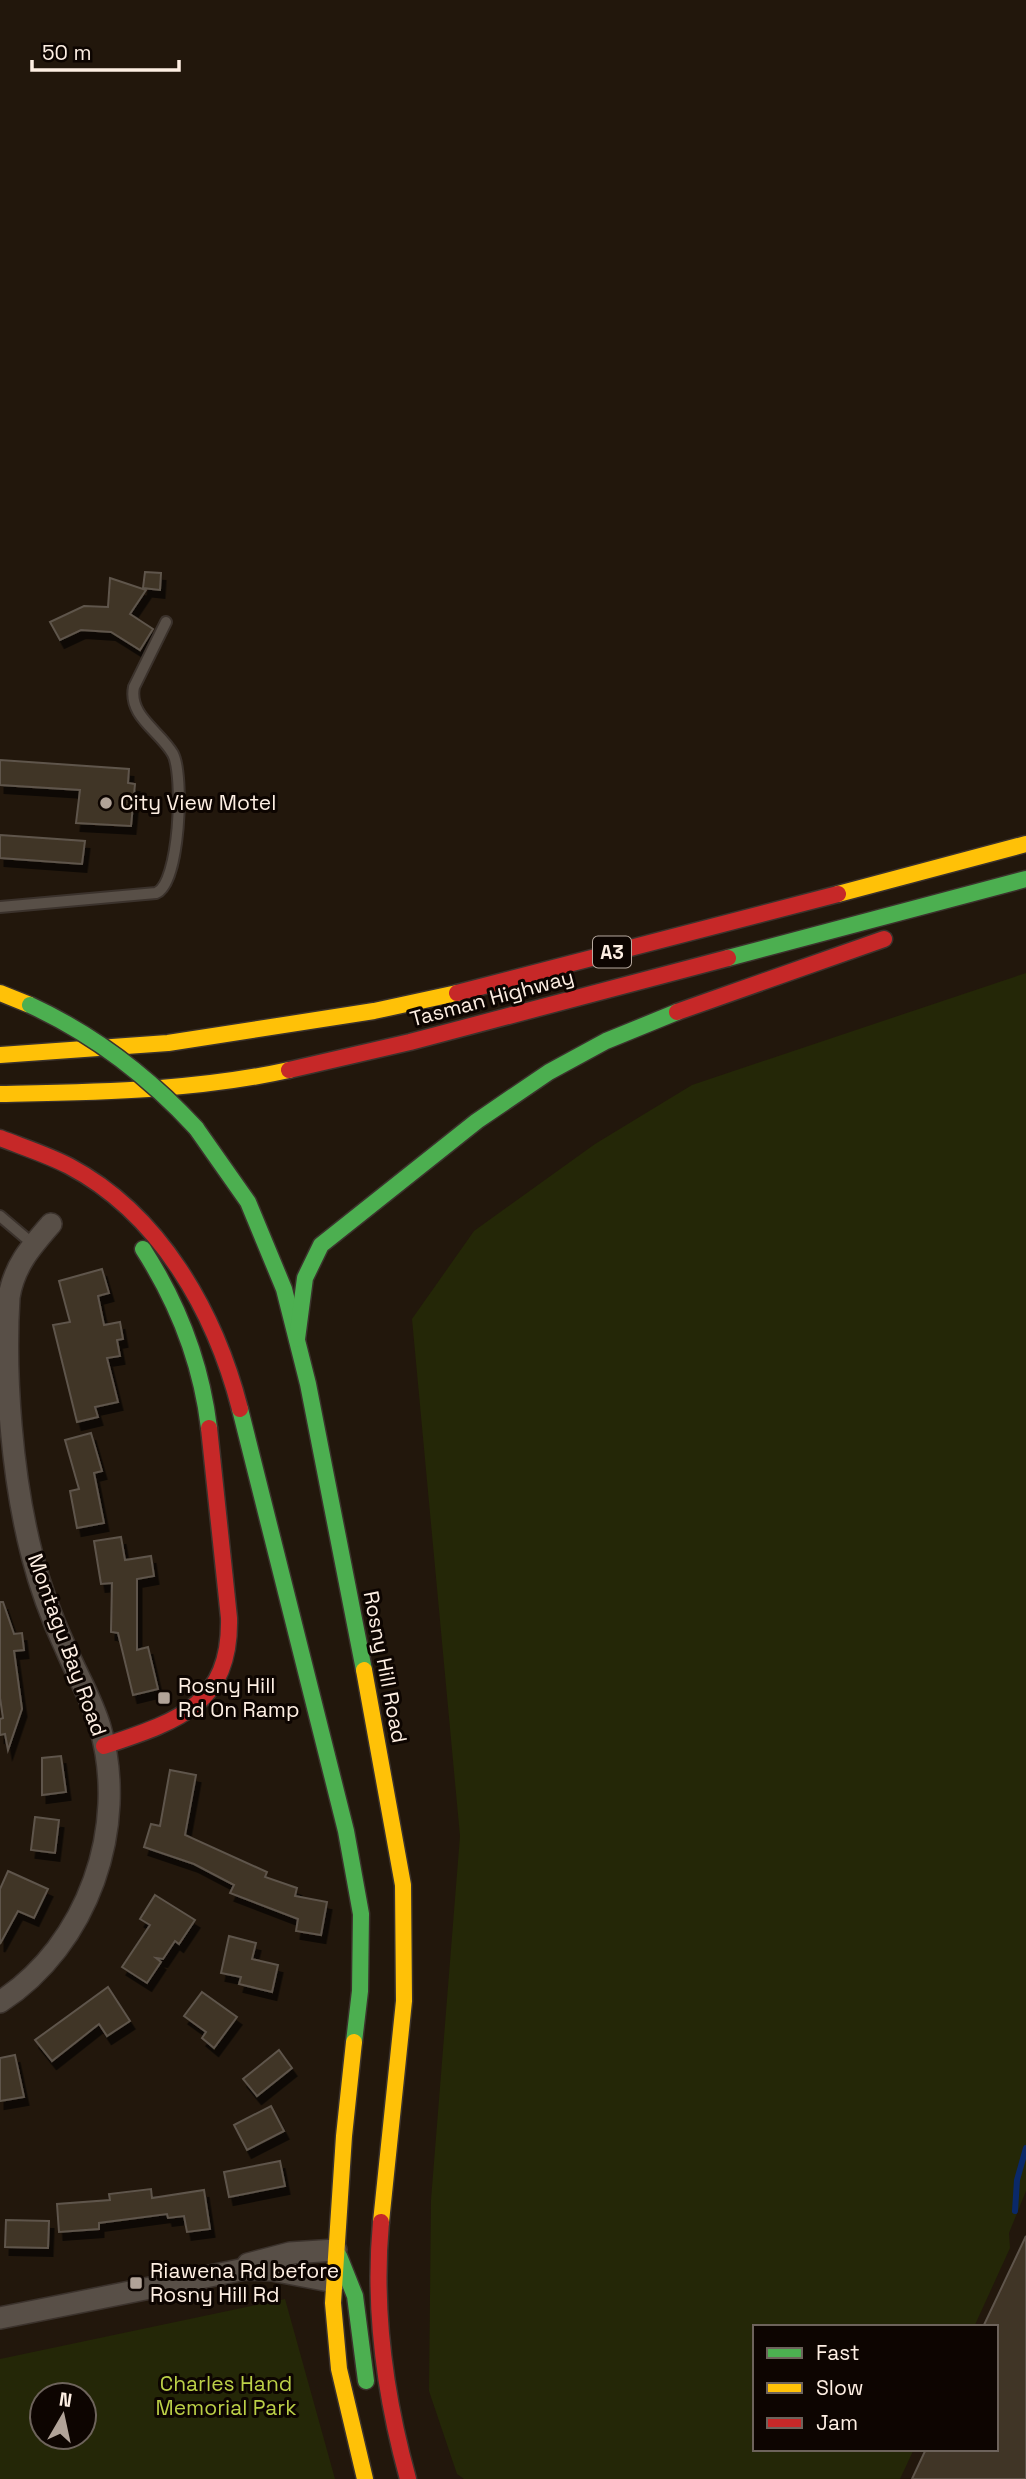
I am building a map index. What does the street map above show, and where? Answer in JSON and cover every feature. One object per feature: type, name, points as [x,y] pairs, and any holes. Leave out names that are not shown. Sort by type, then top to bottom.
[{"type":"main road","name":"Tasman Highway","points":[[0,1055],[194,1039],[374,1011],[484,987],[1026,844]]},
{"type":"main road","name":"Tasman Highway","points":[[0,1094],[119,1091],[192,1085],[283,1071],[411,1042],[1026,879]]},
{"type":"main road","points":[[949,917],[1026,892]]},
{"type":"main road","points":[[297,1339],[304,1281],[312,1258],[321,1245],[477,1121],[549,1072],[606,1041],[666,1014],[900,933]]},
{"type":"main road","name":"Rosny Hill Road","points":[[0,993],[71,1025],[120,1057],[155,1085],[196,1128],[228,1170],[263,1232],[284,1289],[297,1339],[357,1632],[403,1885],[405,1935],[400,2052],[380,2228],[378,2283],[386,2385],[394,2430],[408,2479]]},
{"type":"main road","points":[[0,1140],[66,1176],[129,1231],[159,1272],[174,1300],[189,1334],[206,1392],[230,1633],[226,1664],[212,1691],[191,1709],[149,1730],[104,1746]]},
{"type":"main road","points":[[0,1140],[69,1166],[97,1184],[144,1224],[186,1276],[204,1310],[236,1394],[346,1831],[361,1914],[360,1991],[343,2262],[334,2311],[339,2369],[365,2479]]},
{"type":"main road","points":[[368,2190],[381,2112],[400,2052]]},
{"type":"main road","points":[[343,2262],[356,2303],[368,2391]]},
{"type":"main road","points":[[383,2449],[395,2479]]},
{"type":"street","name":"Montagu Bay Road","points":[[0,2003],[33,1977],[69,1933],[89,1893],[107,1826],[109,1802],[104,1746],[93,1709],[51,1614],[32,1555],[6,1408],[9,1297],[17,1267],[51,1224]]},
{"type":"street","points":[[0,2318],[230,2271],[270,2257],[343,2262]]},
{"type":"street","points":[[230,2271],[343,2262]]},
{"type":"lane","points":[[0,907],[156,893],[167,884],[173,861],[178,766],[169,748],[139,715],[132,697],[166,622]]},
{"type":"lane","points":[[0,1216],[33,1244]]},
{"type":"green space","points":[[1026,973],[1026,2191],[1009,2233],[1010,2248],[975,2325],[753,2325],[753,2451],[913,2451],[900,2479],[464,2479],[457,2474],[429,2391],[431,2200],[460,1836],[412,1319],[474,1231],[595,1144],[692,1085]]},
{"type":"green space","name":"Charles Hand Memorial Park","points":[[285,2299],[335,2479],[0,2479],[0,2359]]},
{"type":"building","points":[[145,572],[161,573],[160,590],[143,588]]},
{"type":"building","points":[[110,578],[146,590],[130,614],[153,629],[140,650],[111,632],[81,630],[60,640],[50,622],[84,606],[108,607]]},
{"type":"building","name":"City View Motel","points":[[0,760],[129,769],[128,783],[135,784],[131,826],[76,823],[80,790],[0,785]]},
{"type":"building","name":"City View Motel","points":[[0,835],[85,841],[82,864],[0,858]]},
{"type":"building","points":[[102,1269],[109,1293],[98,1296],[104,1325],[120,1322],[123,1339],[117,1340],[120,1356],[107,1358],[118,1402],[95,1407],[98,1417],[77,1422],[53,1325],[70,1322],[59,1281]]},
{"type":"building","points":[[91,1433],[102,1471],[94,1473],[104,1523],[77,1528],[70,1491],[79,1489],[65,1440]]},
{"type":"building","points":[[121,1537],[125,1560],[151,1556],[154,1576],[137,1579],[137,1650],[148,1647],[158,1689],[133,1695],[118,1633],[111,1632],[112,1583],[101,1584],[94,1541]]},
{"type":"building","points":[[0,1602],[3,1602],[14,1634],[22,1633],[24,1650],[14,1651],[22,1709],[8,1750],[5,1734],[0,1735],[0,1719],[3,1718],[0,1698]]},
{"type":"building","points":[[61,1756],[66,1792],[42,1795],[42,1758]]},
{"type":"building","points":[[170,1770],[196,1775],[185,1835],[267,1872],[265,1877],[297,1888],[295,1896],[327,1902],[321,1935],[296,1931],[298,1919],[230,1893],[234,1885],[194,1864],[144,1847],[151,1824],[160,1826]]},
{"type":"building","points":[[35,1817],[59,1820],[55,1853],[31,1850]]},
{"type":"building","points":[[8,1871],[48,1889],[34,1918],[18,1911],[0,1944],[0,1889]]},
{"type":"building","points":[[155,1895],[195,1920],[179,1944],[175,1941],[163,1959],[156,1958],[161,1962],[147,1983],[122,1967],[150,1925],[140,1919]]},
{"type":"building","points":[[229,1936],[256,1943],[252,1959],[278,1965],[272,1992],[239,1984],[241,1977],[221,1973]]},
{"type":"building","points":[[108,1987],[130,2021],[107,2036],[99,2024],[52,2061],[35,2040]]},
{"type":"building","points":[[202,1992],[237,2017],[214,2048],[202,2038],[206,2032],[184,2016]]},
{"type":"building","points":[[279,2050],[292,2068],[257,2096],[243,2079]]},
{"type":"building","points":[[15,2055],[24,2097],[0,2101],[0,2058]]},
{"type":"building","points":[[271,2106],[284,2131],[247,2150],[234,2125]]},
{"type":"building","points":[[280,2161],[285,2186],[229,2197],[224,2172]]},
{"type":"building","points":[[151,2189],[152,2198],[204,2190],[210,2229],[187,2232],[184,2216],[168,2218],[167,2214],[99,2223],[99,2229],[59,2232],[57,2204],[110,2200],[109,2194]]},
{"type":"building","points":[[6,2220],[49,2221],[48,2248],[5,2247]]},
{"type":"building","points":[[1026,2236],[1026,2479],[912,2479],[925,2451],[998,2451],[998,2325],[984,2325]]},
{"type":"waterway","points":[[1015,2211],[1017,2180],[1026,2148]]},
{"type":"traffic: fast","points":[[728,958],[1026,879]]},
{"type":"traffic: fast","points":[[30,1005],[77,1030],[119,1058],[159,1091],[196,1128]]},
{"type":"traffic: fast","points":[[297,1339],[305,1278],[321,1245],[477,1121],[549,1072],[606,1041],[677,1012]]},
{"type":"traffic: fast","points":[[196,1128],[248,1202],[284,1289],[308,1384],[364,1670]]},
{"type":"traffic: fast","points":[[143,1249],[178,1313],[194,1357],[209,1428]]},
{"type":"traffic: fast","points":[[240,1409],[346,1831],[361,1914],[360,1991],[354,2042]]},
{"type":"traffic: fast","points":[[339,2256],[355,2296],[366,2381]]},
{"type":"traffic: slow","points":[[838,894],[1026,844]]},
{"type":"traffic: slow","points":[[0,993],[30,1005]]},
{"type":"traffic: slow","points":[[0,1055],[168,1043],[374,1011],[457,993]]},
{"type":"traffic: slow","points":[[0,1094],[181,1086],[289,1070]]},
{"type":"traffic: slow","points":[[364,1670],[403,1885],[404,2001],[381,2222]]},
{"type":"traffic: slow","points":[[354,2042],[344,2136],[333,2303],[339,2369],[365,2479]]},
{"type":"traffic: jam","points":[[457,993],[838,894]]},
{"type":"traffic: jam","points":[[677,1012],[884,939]]},
{"type":"traffic: jam","points":[[289,1070],[410,1042],[728,958]]},
{"type":"traffic: jam","points":[[0,1138],[61,1162],[101,1186],[157,1238],[199,1302],[216,1337],[240,1409]]},
{"type":"traffic: jam","points":[[104,1746],[154,1728],[194,1706],[209,1691],[220,1672],[227,1648],[229,1618],[209,1428]]},
{"type":"traffic: jam","points":[[381,2222],[379,2287],[383,2352],[393,2416],[408,2479]]},
{"type":"place","name":"City View Motel","points":[[106,803]]},
{"type":"place","name":"Rosny Hill Rd On Ramp","points":[[164,1698]]},
{"type":"place","name":"Riawena Rd before Rosny Hill Rd","points":[[136,2283]]}]
